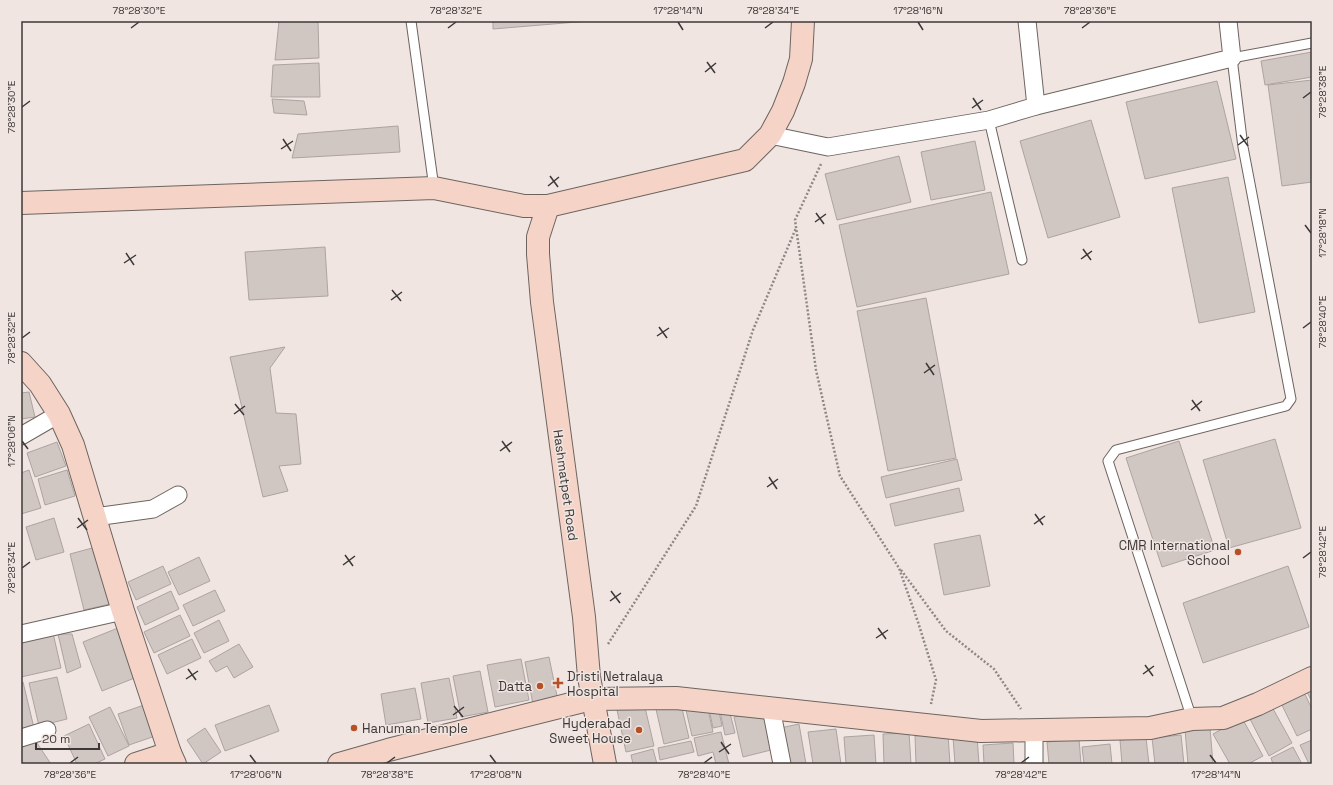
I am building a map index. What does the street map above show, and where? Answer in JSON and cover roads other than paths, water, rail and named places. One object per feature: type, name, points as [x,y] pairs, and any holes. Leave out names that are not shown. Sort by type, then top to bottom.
[{"type":"main road","points":[[21,203],[434,188],[524,206],[548,206],[746,160],[770,135],[783,111],[801,59],[803,21]]},
{"type":"main road","name":"Hashmatpet Road","points":[[524,206],[553,480],[587,700],[594,764]]},
{"type":"main road","name":"Hashmatpet Road","points":[[548,206],[538,237],[543,310],[584,617],[589,677],[587,700],[605,764]]},
{"type":"main road","points":[[21,363],[40,384],[59,414],[73,445],[123,611],[172,758],[136,764]]},
{"type":"main road","points":[[340,764],[381,752],[587,700],[676,698],[981,731],[1150,728],[1192,719],[1223,718],[1258,704],[1312,678]]},
{"type":"street","points":[[1027,21],[1036,106]]},
{"type":"street","points":[[770,135],[828,148],[989,120],[1036,106],[1232,58],[1228,21]]},
{"type":"street","points":[[21,436],[59,414]]},
{"type":"street","points":[[95,517],[153,509],[178,495]]},
{"type":"street","points":[[21,634],[123,611]]},
{"type":"street","points":[[771,708],[782,764]]},
{"type":"street","points":[[21,738],[47,730]]},
{"type":"street","points":[[1034,730],[1034,764]]},
{"type":"lane","points":[[411,21],[434,188]]},
{"type":"lane","points":[[1192,719],[1108,461],[1116,450],[1286,406],[1290,399],[1244,147],[1232,58],[1312,43]]},
{"type":"lane","points":[[989,120],[1022,260]]},
{"type":"place","name":"CMR International School","points":[[1238,552]]},
{"type":"place","name":"Dristi Netralaya Hospital","points":[[558,683]]},
{"type":"place","name":"Datta","points":[[540,686]]},
{"type":"place","name":"Hanuman Temple","points":[[354,728]]},
{"type":"place","name":"Hyderabad Sweet House","points":[[639,730]]}]
